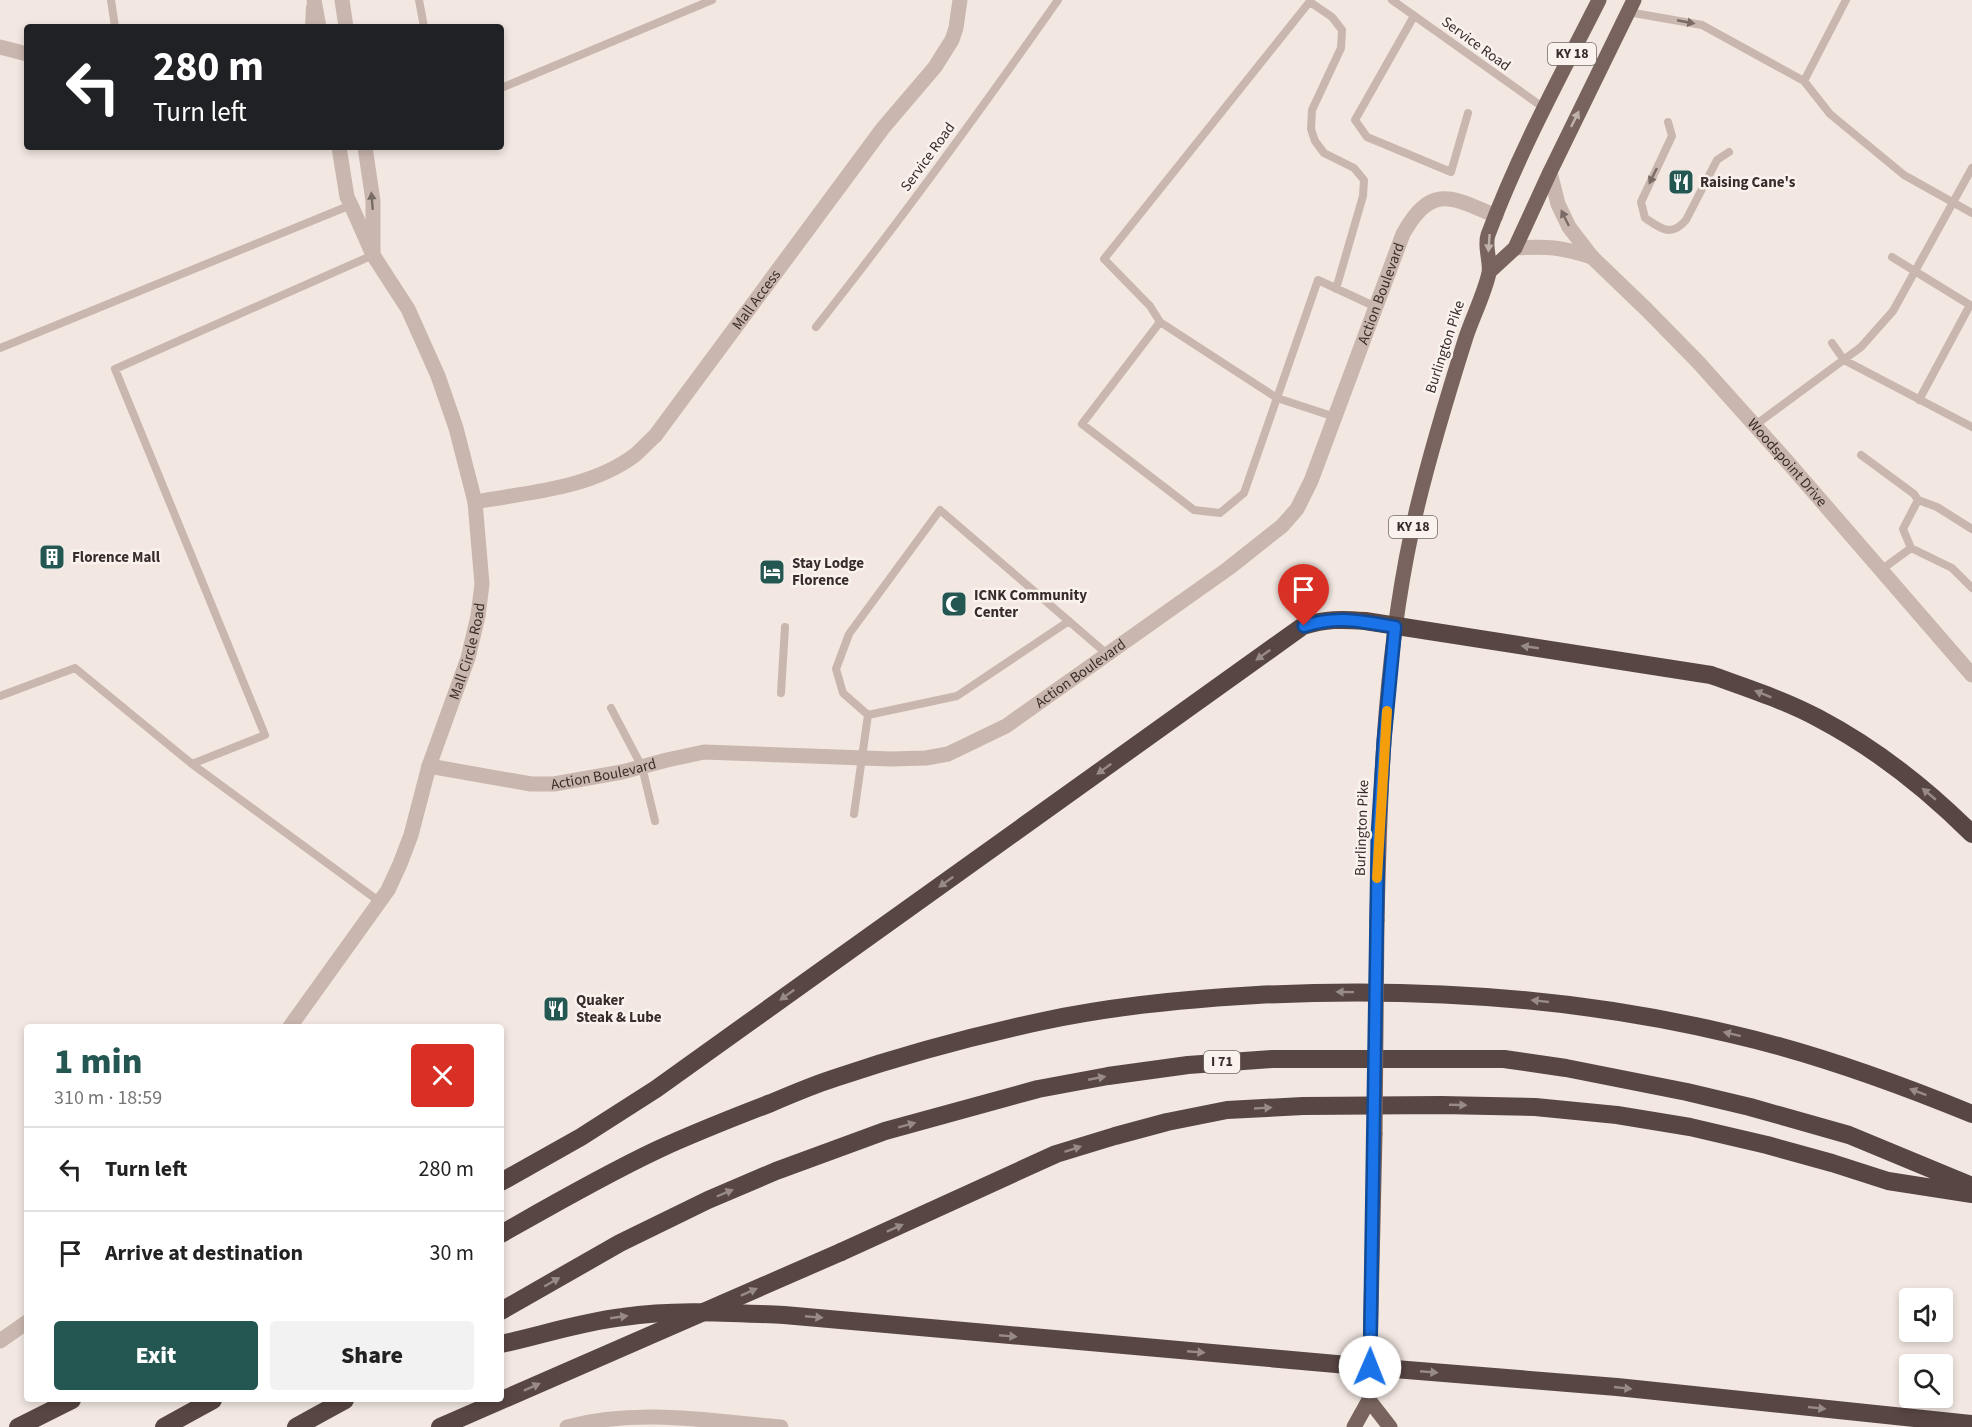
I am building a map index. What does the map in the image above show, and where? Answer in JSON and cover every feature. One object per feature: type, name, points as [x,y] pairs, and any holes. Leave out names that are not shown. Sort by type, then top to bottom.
[{"type":"highway","points":[[504,1180],[581,1137],[656,1089],[1304,626],[1324,620],[1344,619],[1692,670],[1711,675],[1764,694],[1817,717],[1903,771],[1972,834]]},
{"type":"highway","points":[[504,1232],[655,1151],[833,1078],[974,1037],[1047,1020],[1199,999],[1324,992],[1444,994],[1559,1003],[1648,1016],[1732,1034],[1823,1059],[1918,1092],[1972,1114]]},
{"type":"highway","name":"I 71","points":[[504,1309],[620,1244],[708,1200],[776,1171],[885,1131],[1038,1089],[1188,1065],[1272,1059],[1504,1059],[1556,1067],[1687,1092],[1849,1135],[1972,1186]]},
{"type":"highway","points":[[504,1399],[841,1252],[1056,1154],[1167,1122],[1227,1110],[1303,1106],[1441,1105],[1535,1107],[1617,1115],[1689,1127],[1767,1145],[1888,1181],[1972,1194]]},
{"type":"highway","points":[[504,1343],[575,1324],[644,1314],[691,1311],[784,1315],[1617,1387],[1972,1424]]},
{"type":"highway","points":[[18,1427],[68,1402]]},
{"type":"highway","points":[[164,1427],[209,1402]]},
{"type":"highway","points":[[296,1427],[341,1402]]},
{"type":"highway","points":[[440,1427],[497,1402]]},
{"type":"main road","name":"Burlington Pike","points":[[1354,1427],[1369,1400],[1378,836],[1395,627],[1407,556],[1433,444],[1468,329],[1489,272],[1487,239],[1544,108],[1599,0]]},
{"type":"main road","name":"Burlington Pike","points":[[1489,272],[1515,249],[1631,6]]},
{"type":"main road","points":[[1369,1400],[1390,1427]]},
{"type":"street","points":[[312,0],[318,24]]},
{"type":"street","points":[[342,0],[346,24]]},
{"type":"street","name":"Mall Access","points":[[475,502],[579,482],[606,472],[634,455],[655,436],[883,128],[935,67],[952,40],[960,0]]},
{"type":"street","points":[[0,46],[24,53]]},
{"type":"street","name":"Mall Circle Road","points":[[292,1024],[388,890],[411,835],[429,766],[468,658],[478,616],[482,584],[475,502],[456,428],[438,376],[408,309],[373,255],[347,197],[339,150]]},
{"type":"street","points":[[365,150],[373,201],[373,255]]},
{"type":"street","name":"Woodspoint Drive","points":[[1550,172],[1558,204],[1569,227],[1592,257],[1654,316],[1754,426],[1972,675]]},
{"type":"street","name":"Action Boulevard","points":[[429,766],[531,784],[554,784],[577,781],[704,752],[926,758],[964,748],[1006,726],[1229,568],[1282,526],[1297,509],[1311,481],[1403,234],[1411,219],[1431,202],[1443,197],[1458,199],[1496,216]]},
{"type":"street","name":"Woodspoint Drive","points":[[1515,249],[1546,246],[1568,249],[1592,257]]},
{"type":"street","points":[[0,1341],[24,1324]]},
{"type":"street","points":[[567,1427],[611,1418],[650,1416],[779,1427]]},
{"type":"lane","points":[[111,0],[115,24]]},
{"type":"lane","points":[[309,24],[312,0]]},
{"type":"lane","points":[[419,0],[423,24]]},
{"type":"lane","points":[[504,87],[712,0]]},
{"type":"lane","name":"Service Road","points":[[816,327],[878,249],[1058,0]]},
{"type":"lane","name":"Service Road","points":[[1392,0],[1544,108]]},
{"type":"lane","points":[[1804,81],[1846,0]]},
{"type":"lane","points":[[1335,417],[1277,398],[1160,322],[1150,306],[1104,260],[1311,1],[1332,17],[1342,30],[1341,48],[1312,110],[1311,129],[1315,141],[1324,153],[1354,168],[1364,180],[1363,196],[1336,289]]},
{"type":"lane","points":[[1631,6],[1702,25],[1804,81],[1830,114],[1904,175],[1972,213]]},
{"type":"lane","points":[[1414,16],[1355,120],[1367,137],[1451,172],[1468,113]]},
{"type":"lane","points":[[1668,122],[1672,136],[1641,202],[1645,218],[1661,229],[1672,230],[1680,227],[1686,220],[1717,160],[1729,152]]},
{"type":"lane","points":[[1754,426],[1861,347],[1893,311],[1972,168]]},
{"type":"lane","points":[[0,348],[351,205]]},
{"type":"lane","points":[[192,764],[266,735],[115,369],[373,255]]},
{"type":"lane","points":[[1892,256],[1970,305],[1919,399]]},
{"type":"lane","points":[[1160,322],[1082,424],[1194,510],[1220,513],[1244,493],[1318,280],[1376,307]]},
{"type":"lane","points":[[1832,343],[1844,360],[1972,427]]},
{"type":"lane","points":[[1862,455],[1914,494],[1918,500],[1937,507],[1972,530]]},
{"type":"lane","points":[[1918,500],[1903,529],[1911,548],[1952,568],[1972,588]]},
{"type":"lane","points":[[868,715],[843,693],[836,669],[849,634],[940,510],[1107,654]]},
{"type":"lane","points":[[1881,570],[1911,548]]},
{"type":"lane","points":[[868,715],[957,696],[1070,621]]},
{"type":"lane","points":[[781,693],[785,627]]},
{"type":"lane","points":[[0,696],[75,668],[192,764],[380,902]]},
{"type":"lane","points":[[611,708],[642,766],[655,821]]},
{"type":"lane","points":[[854,814],[868,715]]},
{"type":"slow traffic","points":[[1377,878],[1387,711]]},
{"type":"place","name":"Raising Cane's","points":[[1681,182]]},
{"type":"place","name":"Florence Mall","points":[[52,557]]},
{"type":"place","name":"Stay Lodge Florence","points":[[772,572]]},
{"type":"place","name":"ICNK Community Center","points":[[954,604]]},
{"type":"place","name":"Quaker Steak & Lube","points":[[556,1009]]},
{"type":"route","points":[[1304,626],[1324,620],[1344,619],[1395,627],[1378,836],[1370,1367]]}]
